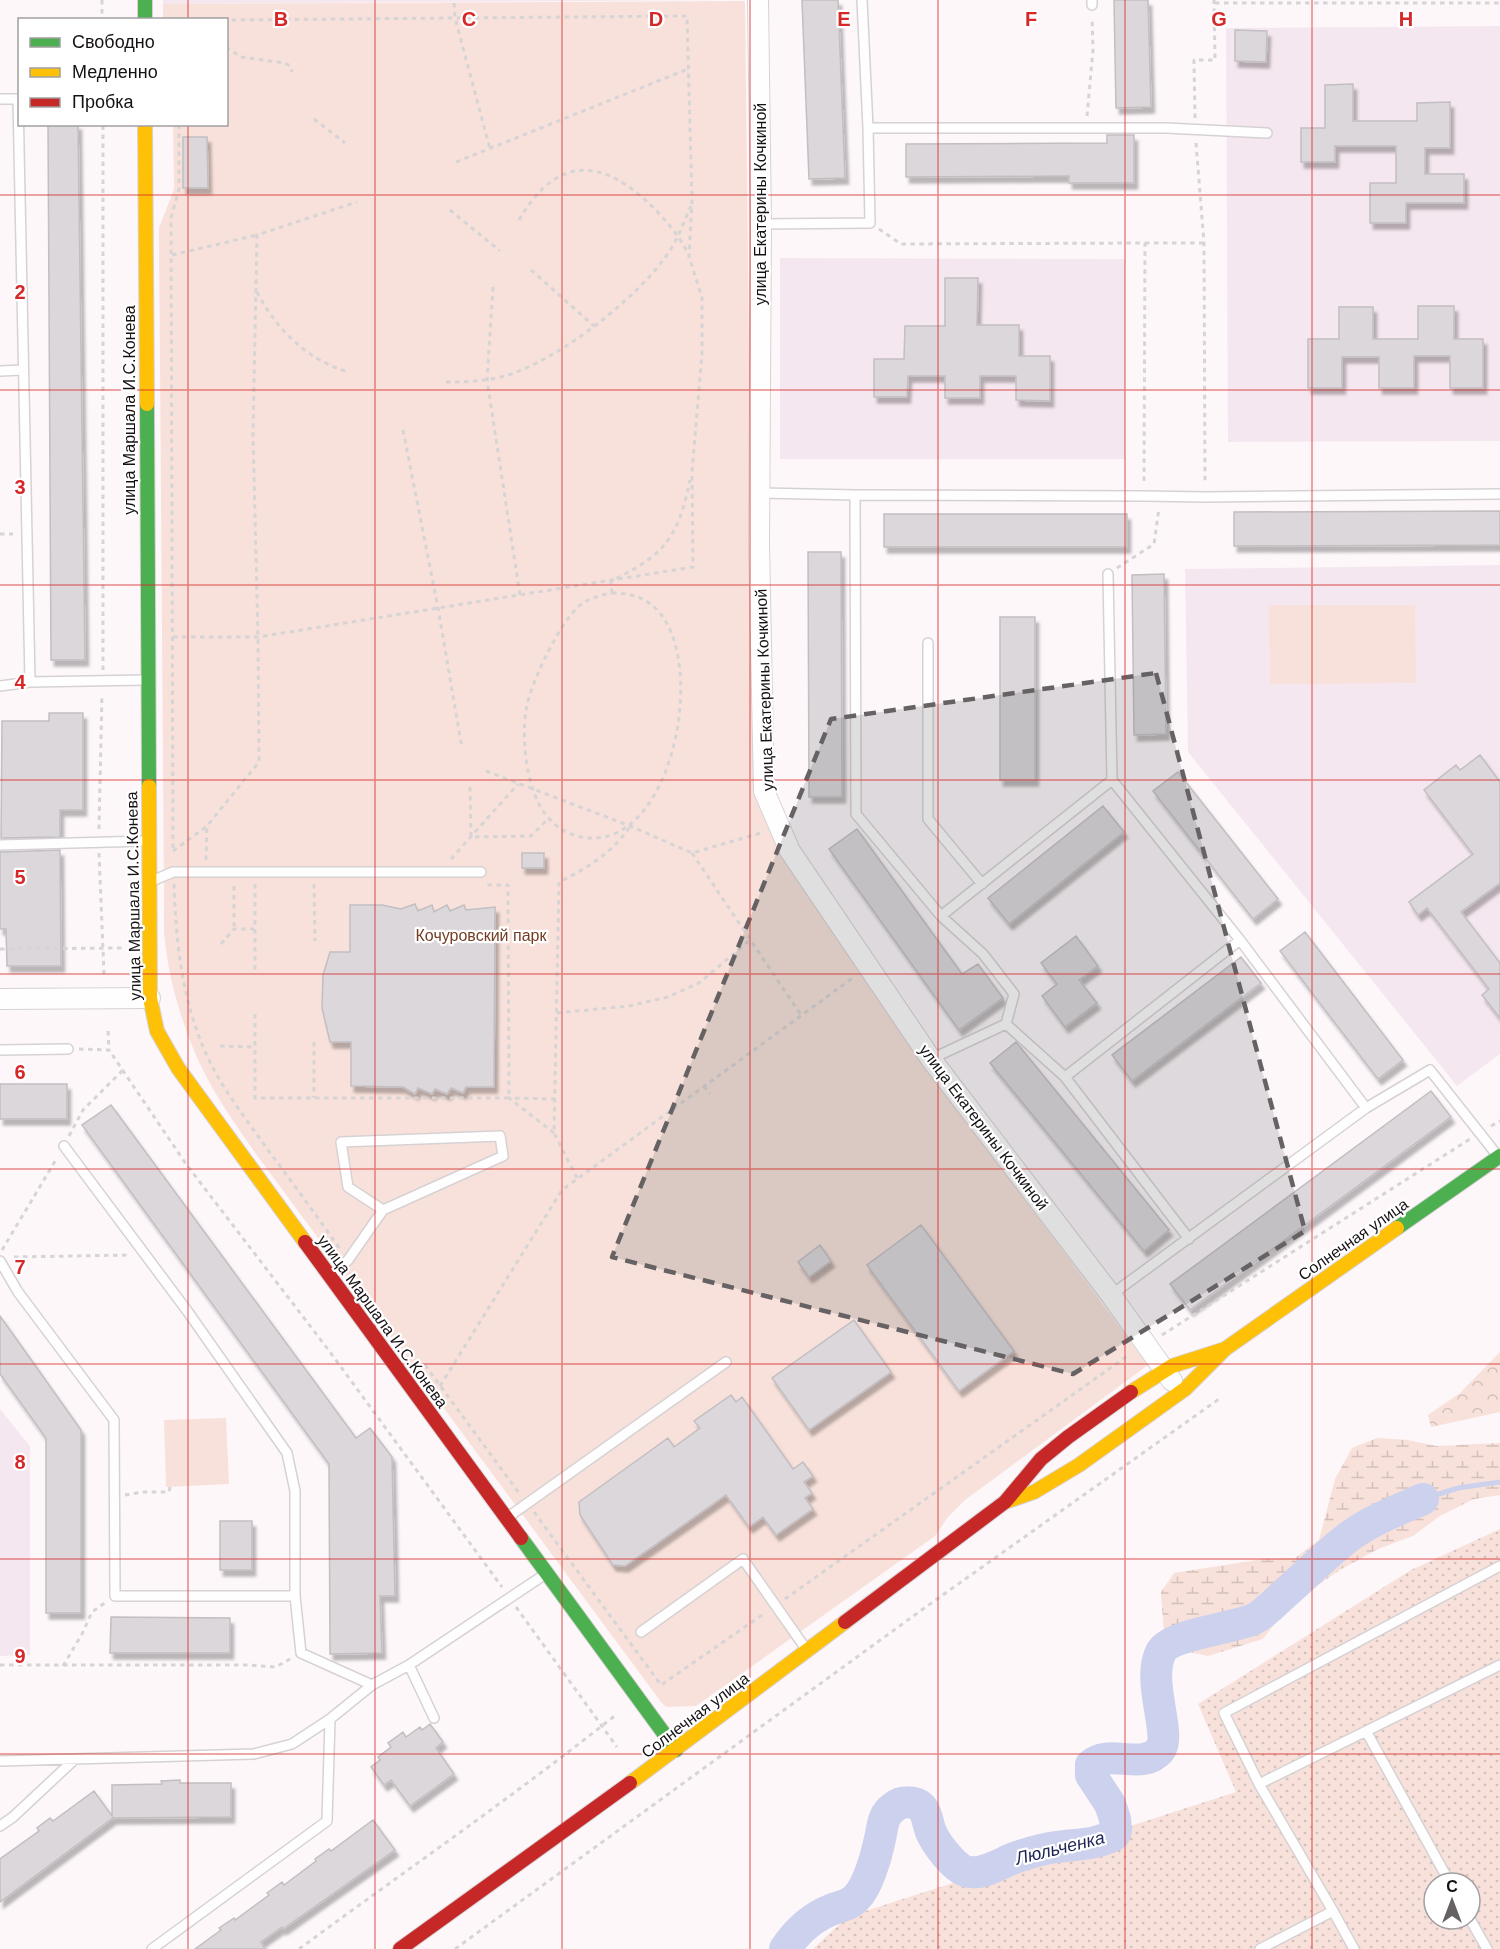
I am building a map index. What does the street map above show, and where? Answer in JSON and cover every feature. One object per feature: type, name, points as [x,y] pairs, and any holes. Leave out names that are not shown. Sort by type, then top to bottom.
[{"type":"main road","points":[[145,0],[145,18]]},
{"type":"main road","name":"улица Маршала И.С.Конева","points":[[145,126],[148,882],[150,998],[157,1031],[178,1068],[676,1750]]},
{"type":"main road","name":"Солнечная улица","points":[[1005,1502],[1034,1492],[1079,1465],[1180,1393],[1225,1349],[1499,1156]]},
{"type":"main road","name":"Солнечная улица","points":[[400,1949],[676,1750],[1005,1502],[1041,1459],[1077,1431],[1164,1370],[1225,1349]]},
{"type":"street","name":"улица Екатерины Кочкиной","points":[[758,0],[759,493],[764,790],[789,851],[931,1059],[1111,1295],[1180,1393]]},
{"type":"street","points":[[0,999],[150,998]]},
{"type":"lane","points":[[760,224],[870,223],[862,0]]},
{"type":"lane","points":[[0,99],[18,99]]},
{"type":"lane","points":[[19,126],[22,370],[30,682]]},
{"type":"lane","points":[[868,128],[1086,127],[1267,133]]},
{"type":"lane","points":[[0,371],[22,370]]},
{"type":"lane","points":[[759,493],[1205,497],[1500,494]]},
{"type":"lane","points":[[855,495],[856,814],[941,916],[983,954],[1014,994],[1006,1024]]},
{"type":"lane","points":[[1108,574],[1112,780],[1240,940],[1366,1108]]},
{"type":"lane","points":[[927,643],[927,819],[982,884]]},
{"type":"lane","points":[[0,686],[30,682],[147,680]]},
{"type":"lane","points":[[941,916],[1112,780]]},
{"type":"lane","points":[[0,844],[148,841]]},
{"type":"lane","points":[[148,882],[173,872],[481,872]]},
{"type":"lane","points":[[1065,1077],[1240,940]]},
{"type":"lane","points":[[931,1059],[1006,1024]]},
{"type":"lane","points":[[1006,1024],[1065,1077],[1189,1239]]},
{"type":"lane","points":[[0,1050],[68,1049]]},
{"type":"lane","points":[[1111,1295],[1366,1108],[1430,1070],[1499,1156]]},
{"type":"lane","points":[[330,1278],[348,1260],[383,1210],[503,1156],[500,1136],[341,1142],[348,1187],[383,1210]]},
{"type":"lane","points":[[64,1146],[188,1312],[287,1453],[295,1491],[295,1596],[301,1653],[372,1685]]},
{"type":"lane","points":[[0,1261],[18,1292],[114,1420],[115,1596],[295,1596]]},
{"type":"lane","points":[[506,1519],[726,1362]]},
{"type":"lane","points":[[641,1632],[743,1558],[807,1651]]},
{"type":"lane","points":[[1354,1949],[1259,1784],[1224,1713],[1500,1566]]},
{"type":"lane","points":[[0,1761],[254,1754],[292,1744],[330,1719],[372,1685],[409,1665],[546,1574]]},
{"type":"lane","points":[[409,1665],[434,1718]]},
{"type":"lane","points":[[1259,1784],[1497,1666],[1500,1678]]},
{"type":"lane","points":[[152,1949],[327,1821],[330,1719]]},
{"type":"lane","points":[[1366,1731],[1443,1871]]},
{"type":"lane","points":[[0,1826],[13,1817],[75,1759]]},
{"type":"lane","points":[[1260,1949],[1333,1911]]},
{"type":"lane","points":[[1477,1931],[1487,1949]]},
{"type":"path","points":[[102,0],[102,18]]},
{"type":"path","points":[[1205,497],[1204,243],[1195,129],[1194,60],[1215,60],[1214,1],[1500,3]]},
{"type":"path","points":[[1086,127],[1093,50],[1092,2]]},
{"type":"path","points":[[454,3],[455,18],[490,149]]},
{"type":"path","points":[[228,20],[687,16],[692,201],[689,257]]},
{"type":"path","points":[[228,49],[241,57],[285,63],[290,66],[292,72]]},
{"type":"path","points":[[456,162],[688,69]]},
{"type":"path","points":[[314,119],[345,143]]},
{"type":"path","points":[[103,126],[104,606],[99,843],[104,974]]},
{"type":"path","points":[[178,126],[178,189],[171,218],[173,851],[207,826],[259,762],[253,435],[257,235]]},
{"type":"path","points":[[173,637],[258,637],[693,567],[692,472],[702,354],[702,297],[679,235],[658,210],[634,190],[610,175],[595,170],[580,169],[556,178],[528,204],[519,220]]},
{"type":"path","points":[[446,382],[488,380],[506,375],[546,357],[594,326],[646,281],[669,252],[679,235],[692,201]]},
{"type":"path","points":[[171,255],[257,235],[357,202]]},
{"type":"path","points":[[450,210],[500,251]]},
{"type":"path","points":[[870,223],[901,244],[1204,243]]},
{"type":"path","points":[[1144,496],[1145,243]]},
{"type":"path","points":[[531,270],[594,326]]},
{"type":"path","points":[[493,287],[488,380],[520,595]]},
{"type":"path","points":[[256,290],[283,330],[301,347],[321,362],[335,369],[349,372]]},
{"type":"path","points":[[402,430],[438,608],[462,748]]},
{"type":"path","points":[[611,580],[642,564],[667,544],[681,516],[692,472]]},
{"type":"path","points":[[1108,574],[1154,544],[1161,496]]},
{"type":"path","points":[[611,580],[612,593]]},
{"type":"path","points":[[554,1133],[559,882],[599,858],[638,818],[655,794],[670,759],[680,712],[680,669],[668,625],[655,607],[636,596],[612,593],[588,600],[578,608],[550,649],[530,695],[524,725],[525,743],[528,768],[538,803],[549,818],[563,830],[574,836],[586,838],[609,836],[630,826]]},
{"type":"path","points":[[486,771],[630,826],[692,853],[801,1015]]},
{"type":"path","points":[[470,787],[471,837],[531,836],[549,818]]},
{"type":"path","points":[[206,872],[207,826]]},
{"type":"path","points":[[692,853],[772,830]]},
{"type":"path","points":[[184,884],[174,884],[177,944],[186,996],[207,1056],[234,1104],[348,1260]]},
{"type":"path","points":[[220,944],[234,929],[234,884]]},
{"type":"path","points":[[255,884],[255,972]]},
{"type":"path","points":[[485,885],[508,885],[509,1098]]},
{"type":"path","points":[[234,929],[255,929]]},
{"type":"path","points":[[557,1013],[629,1006],[668,997],[699,984],[750,940]]},
{"type":"path","points":[[0,949],[122,948]]},
{"type":"path","points":[[440,1386],[561,1190],[868,966]]},
{"type":"path","points":[[255,1014],[255,1098],[555,1099]]},
{"type":"path","points":[[108,1031],[109,1050],[186,1164],[330,1352],[617,1747]]},
{"type":"path","points":[[314,1042],[314,1098]]},
{"type":"path","points":[[220,1046],[255,1047]]},
{"type":"path","points":[[68,1049],[109,1050]]},
{"type":"path","points":[[704,1086],[710,1094]]},
{"type":"path","points":[[509,1098],[554,1133],[578,1178]]},
{"type":"path","points":[[1158,1337],[1500,1121]]},
{"type":"path","points":[[11,1258],[145,1255]]},
{"type":"path","points":[[419,1358],[662,1685],[1131,1354]]},
{"type":"path","points":[[455,1949],[923,1609],[1219,1399]]},
{"type":"path","points":[[114,1497],[143,1492],[169,1492],[170,1487]]},
{"type":"path","points":[[63,1666],[92,1612],[115,1596]]},
{"type":"path","points":[[0,1665],[276,1667],[301,1653]]},
{"type":"path","points":[[299,1949],[490,1811],[617,1714]]},
{"type":"path","points":[[651,1798],[655,1804]]},
{"type":"highlighted area","points":[[1156,673],[1305,1231],[1073,1374],[612,1257],[831,719]]},
{"type":"shaded area","points":[[163,0],[727,0],[163,4]]},
{"type":"shaded area","points":[[1500,26],[1500,441],[1228,442],[1226,28]]},
{"type":"shaded area","points":[[780,258],[1125,259],[1125,459],[780,459]]},
{"type":"shaded area","points":[[1500,565],[1500,1054],[1457,1086],[1188,752],[1185,569]]},
{"type":"shaded area","points":[[0,1409],[30,1446],[30,1655],[0,1656]]},
{"type":"green space","name":"Кочуровский парк","points":[[745,1],[754,790],[780,848],[922,1062],[1148,1365],[965,1500],[948,1517],[935,1536],[696,1706],[666,1707],[661,1702],[256,1154],[206,1076],[194,1051],[179,1008],[168,963],[164,924],[159,228],[174,189],[173,126],[228,126],[228,18],[163,18],[163,4]]},
{"type":"green space","points":[[1269,605],[1415,605],[1416,683],[1270,684]]},
{"type":"green space","points":[[1500,1352],[1500,1412],[1431,1427],[1428,1415],[1460,1393]]},
{"type":"green space","points":[[226,1418],[229,1484],[166,1487],[164,1420]]},
{"type":"green space","points":[[1377,1438],[1408,1440],[1436,1446],[1500,1443],[1500,1495],[1474,1499],[1440,1516],[1413,1536],[1378,1549],[1340,1570],[1289,1605],[1263,1639],[1208,1656],[1165,1647],[1161,1592],[1174,1573],[1263,1559],[1295,1558],[1319,1540],[1335,1479],[1352,1448]]},
{"type":"green space","points":[[1500,1529],[1500,1949],[813,1949],[847,1917],[1236,1792],[1198,1704],[1411,1570]]},
{"type":"building","points":[[802,0],[838,0],[845,178],[809,179]]},
{"type":"building","points":[[1114,0],[1148,0],[1151,107],[1116,108]]},
{"type":"building","points":[[1235,30],[1267,31],[1266,62],[1235,61]]},
{"type":"building","points":[[1353,84],[1353,121],[1417,121],[1417,103],[1450,102],[1450,148],[1425,148],[1425,174],[1464,174],[1464,203],[1406,203],[1406,223],[1370,223],[1370,183],[1396,183],[1396,146],[1335,146],[1335,162],[1301,162],[1301,128],[1325,128],[1325,85]]},
{"type":"building","points":[[48,126],[78,126],[85,660],[51,660]]},
{"type":"building","points":[[1107,135],[1134,135],[1134,183],[1069,183],[1069,176],[906,177],[906,144],[1107,143]]},
{"type":"building","points":[[183,137],[207,137],[208,188],[183,188]]},
{"type":"building","points":[[945,278],[978,278],[977,325],[1019,325],[1019,356],[1050,356],[1050,401],[1016,400],[1016,376],[980,376],[980,398],[945,398],[945,376],[908,376],[907,397],[874,397],[874,359],[904,359],[905,326],[945,326]]},
{"type":"building","points":[[1418,306],[1454,306],[1454,339],[1483,339],[1483,388],[1450,388],[1450,356],[1414,356],[1414,388],[1379,388],[1379,357],[1342,357],[1342,388],[1308,388],[1308,339],[1339,339],[1339,307],[1373,307],[1373,339],[1418,339]]},
{"type":"building","points":[[1500,511],[1500,545],[1234,546],[1234,512]]},
{"type":"building","points":[[884,514],[1127,514],[1127,547],[884,547]]},
{"type":"building","points":[[808,552],[841,552],[842,797],[809,797]]},
{"type":"building","points":[[1164,574],[1166,734],[1134,735],[1132,575]]},
{"type":"building","points":[[1000,617],[1035,617],[1035,780],[1000,780]]},
{"type":"building","points":[[49,713],[83,713],[83,810],[60,810],[60,837],[1,838],[2,721],[49,721]]},
{"type":"building","points":[[1480,755],[1500,782],[1500,883],[1461,912],[1500,963],[1500,1018],[1482,995],[1489,989],[1427,908],[1418,915],[1409,902],[1473,854],[1424,790],[1456,765],[1460,770]]},
{"type":"building","points":[[1178,772],[1278,899],[1253,919],[1153,791]]},
{"type":"building","points":[[1103,806],[1124,832],[1009,924],[988,898]]},
{"type":"building","points":[[857,829],[962,974],[978,964],[1003,998],[959,1030],[829,849]]},
{"type":"building","points":[[60,850],[61,966],[7,966],[6,929],[0,929],[0,852]]},
{"type":"building","points":[[522,853],[544,853],[544,868],[522,868]]},
{"type":"building","points":[[415,904],[418,911],[432,905],[434,912],[447,905],[450,911],[464,905],[466,910],[495,907],[494,1087],[466,1087],[463,1093],[451,1088],[447,1094],[435,1089],[432,1094],[418,1088],[415,1094],[403,1087],[351,1086],[351,1042],[330,1042],[322,1008],[323,975],[330,952],[350,952],[350,905],[382,905],[401,909]]},
{"type":"building","points":[[1305,932],[1403,1060],[1378,1079],[1280,951]]},
{"type":"building","points":[[1076,936],[1098,966],[1079,980],[1097,1003],[1065,1027],[1042,996],[1057,984],[1041,963]]},
{"type":"building","points":[[1241,957],[1261,983],[1132,1081],[1112,1055]]},
{"type":"building","points":[[1016,1042],[1169,1230],[1144,1251],[990,1063]]},
{"type":"building","points":[[0,1084],[67,1084],[67,1119],[0,1119]]},
{"type":"building","points":[[1431,1091],[1451,1117],[1190,1310],[1170,1284]]},
{"type":"building","points":[[111,1105],[356,1438],[370,1428],[392,1457],[395,1596],[380,1596],[382,1653],[330,1654],[329,1464],[82,1125]]},
{"type":"building","points":[[921,1225],[1014,1351],[959,1391],[867,1265]]},
{"type":"building","points":[[820,1245],[831,1261],[809,1277],[798,1262]]},
{"type":"building","points":[[0,1316],[81,1430],[81,1613],[46,1613],[46,1438],[0,1374]]},
{"type":"building","points":[[854,1320],[891,1372],[809,1430],[772,1378]]},
{"type":"building","points":[[731,1395],[736,1402],[742,1397],[793,1469],[803,1462],[813,1476],[804,1482],[812,1493],[805,1498],[813,1509],[776,1535],[763,1517],[749,1527],[726,1495],[625,1566],[613,1565],[580,1515],[579,1502],[668,1438],[674,1447],[700,1428],[694,1421]]},
{"type":"building","points":[[220,1521],[252,1521],[252,1570],[220,1570]]},
{"type":"building","points":[[111,1617],[230,1618],[230,1653],[110,1653]]},
{"type":"building","points":[[430,1724],[443,1742],[436,1748],[454,1774],[410,1806],[391,1780],[384,1785],[371,1767],[380,1760],[378,1757],[391,1747],[388,1743],[403,1732],[406,1737],[420,1727],[422,1730]]},
{"type":"building","points":[[180,1780],[180,1783],[231,1783],[231,1817],[113,1818],[0,1902],[0,1859],[39,1831],[37,1828],[50,1818],[53,1821],[94,1791],[112,1816],[112,1785],[162,1784],[161,1781]]},
{"type":"building","points":[[373,1820],[395,1850],[261,1942],[265,1949],[195,1949],[221,1930],[219,1928],[234,1918],[235,1920],[269,1895],[267,1893],[282,1882],[284,1885],[316,1861],[315,1859],[329,1849],[331,1851]]},
{"type":"waterway","points":[[1423,1499],[1458,1488],[1500,1482]]},
{"type":"waterway","name":"Люльченка","points":[[785,1949],[812,1920],[825,1912],[849,1904],[861,1892],[868,1879],[887,1814],[897,1805],[909,1802],[920,1806],[926,1815],[932,1834],[942,1849],[961,1869],[972,1872],[985,1871],[1037,1851],[1093,1842],[1114,1835],[1115,1819],[1110,1804],[1091,1775],[1091,1765],[1107,1758],[1145,1759],[1160,1750],[1163,1732],[1156,1677],[1161,1652],[1167,1646],[1189,1636],[1258,1617],[1332,1550],[1358,1530],[1423,1499]]},
{"type":"traffic: fast","points":[[145,0],[145,18]]},
{"type":"traffic: fast","points":[[147,404],[149,786]]},
{"type":"traffic: fast","points":[[1397,1228],[1500,1156]]},
{"type":"traffic: fast","points":[[521,1538],[676,1750]]},
{"type":"traffic: slow","points":[[145,126],[147,404]]},
{"type":"traffic: slow","points":[[149,786],[150,998],[157,1031],[178,1068],[305,1242]]},
{"type":"traffic: slow","points":[[1005,1502],[1034,1492],[1079,1465],[1185,1389],[1225,1349],[1397,1228]]},
{"type":"traffic: slow","points":[[1131,1392],[1172,1366],[1225,1349]]},
{"type":"traffic: slow","points":[[630,1783],[845,1622]]},
{"type":"traffic: jam","points":[[305,1242],[521,1538]]},
{"type":"traffic: jam","points":[[845,1622],[1005,1502],[1041,1459],[1131,1392]]},
{"type":"traffic: jam","points":[[400,1949],[630,1783]]}]
